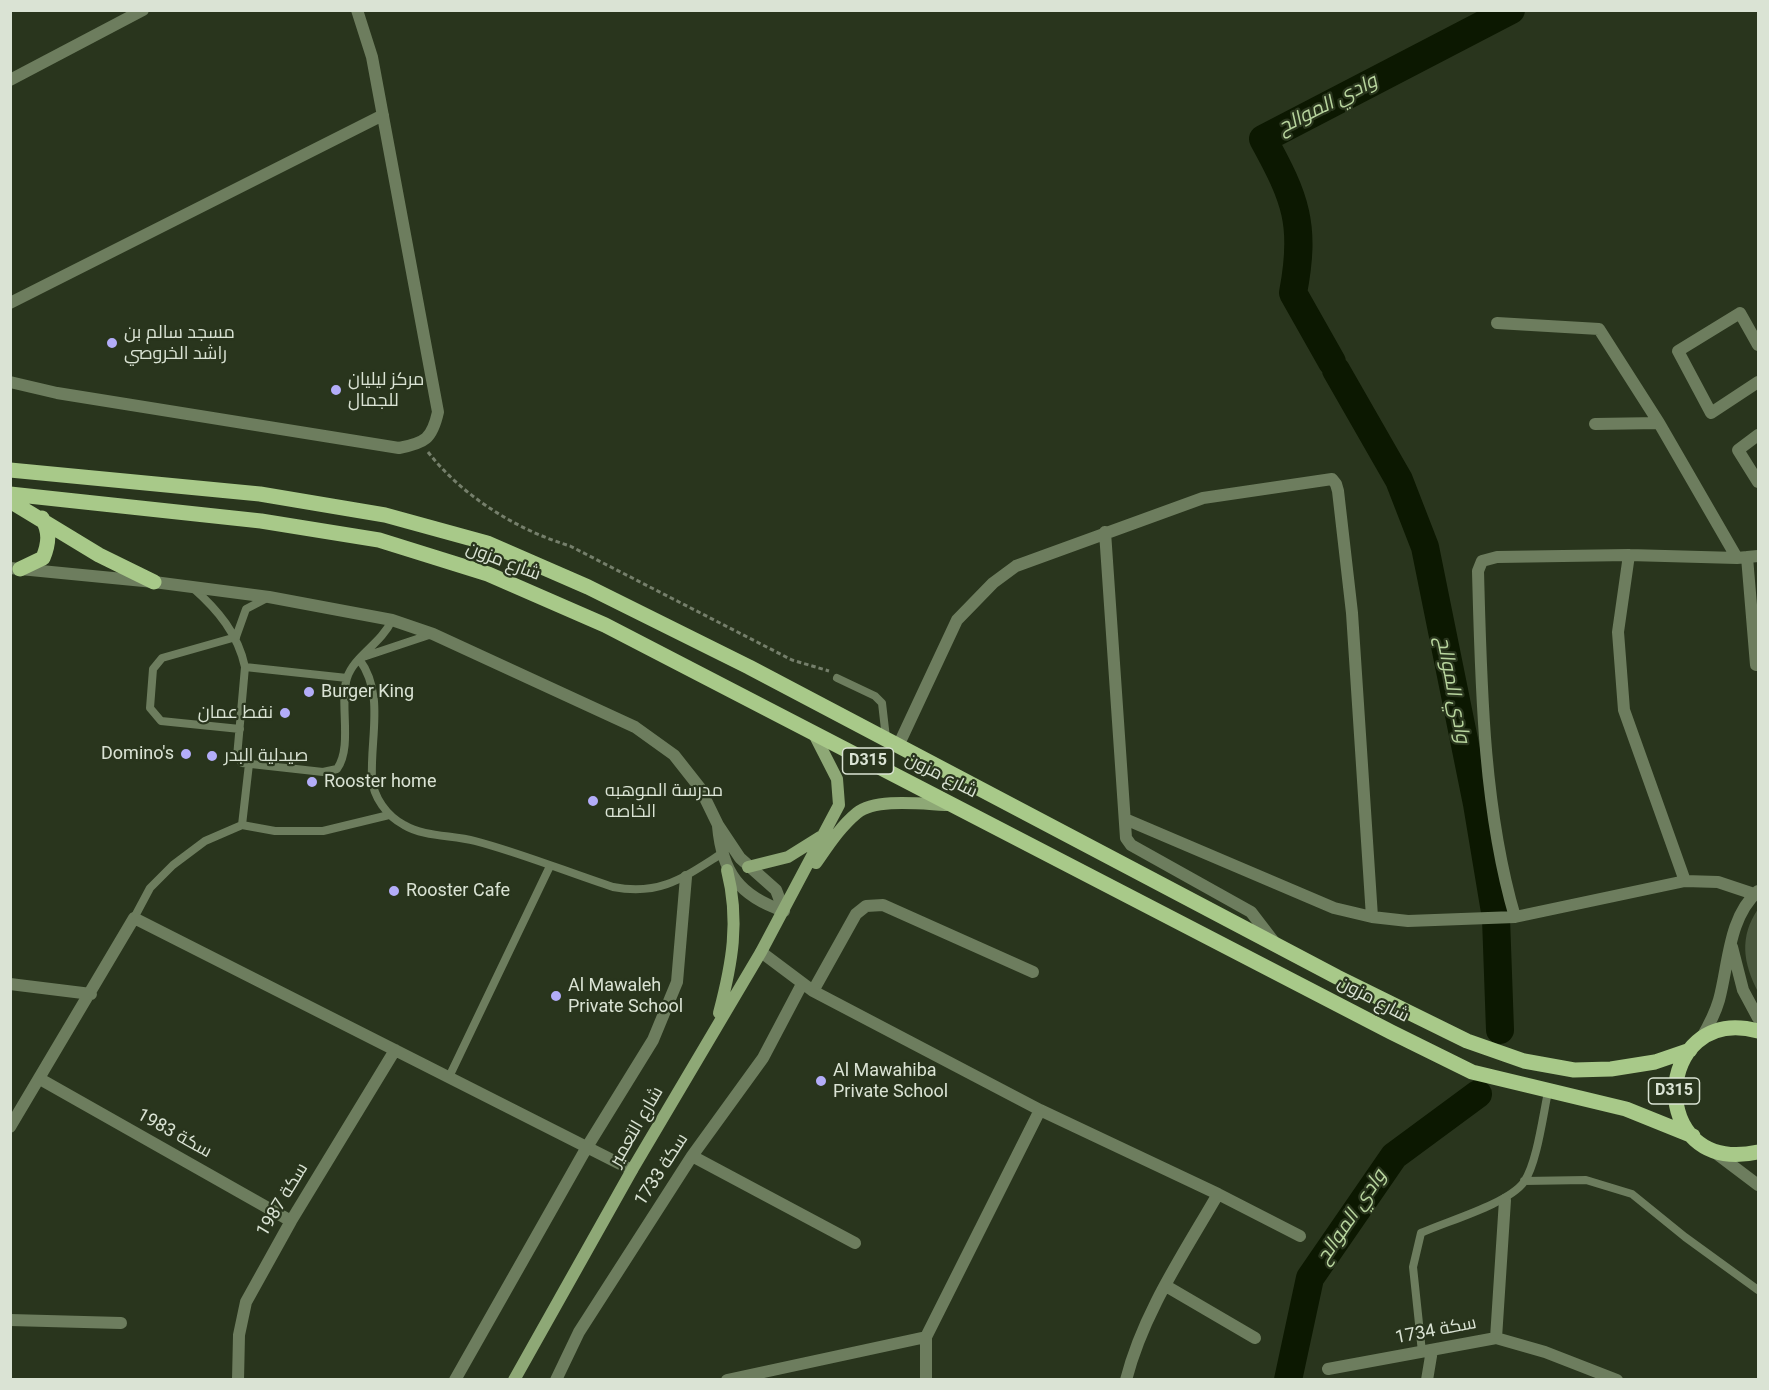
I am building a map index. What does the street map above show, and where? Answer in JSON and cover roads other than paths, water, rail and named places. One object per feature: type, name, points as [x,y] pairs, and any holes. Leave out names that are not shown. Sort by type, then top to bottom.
[{"type":"main road","name":"شارع مزون","points":[[12,470],[260,494],[385,515],[487,543],[588,587],[892,741],[1276,945],[1467,1041],[1524,1061],[1574,1070],[1611,1069],[1655,1062],[1696,1044]]},
{"type":"main road","name":"شارع مزون","points":[[10,494],[261,521],[379,540],[488,574],[605,625],[1390,1032],[1472,1072],[1626,1109],[1693,1136]]},
{"type":"main road","points":[[10,501],[42,518],[99,555],[154,582]]},
{"type":"main road","points":[[15,568],[43,558],[48,532],[42,518]]},
{"type":"main road","name":"شارع التعمير","points":[[514,1380],[632,1170],[761,952],[839,805],[837,779],[813,732]]},
{"type":"main road","name":"شارع التعمير","points":[[794,893],[840,829],[859,812],[876,805],[955,805]]},
{"type":"main road","points":[[748,867],[788,857],[823,834]]},
{"type":"main road","points":[[715,1028],[735,941],[735,905],[727,870]]},
{"type":"main road","name":"D315","points":[[1758,1031],[1734,1028],[1712,1033],[1696,1044],[1677,1070],[1674,1094],[1679,1117],[1693,1136],[1710,1149],[1734,1155],[1758,1152]]},
{"type":"street","points":[[10,80],[142,10]]},
{"type":"street","points":[[10,382],[57,393],[399,448],[421,444],[434,429],[438,412],[372,57],[357,10]]},
{"type":"street","points":[[10,303],[383,115]]},
{"type":"street","points":[[1758,344],[1740,313],[1678,351],[1711,413],[1758,382]]},
{"type":"street","points":[[1497,323],[1599,329],[1748,557],[1756,665]]},
{"type":"street","points":[[1595,424],[1659,423]]},
{"type":"street","points":[[1758,435],[1738,450],[1758,482]]},
{"type":"street","points":[[892,741],[957,620],[993,583],[1016,566],[1203,498],[1332,479],[1336,484],[1352,613],[1372,917]]},
{"type":"street","points":[[1105,532],[1126,837],[1131,845],[1251,912],[1276,945]]},
{"type":"street","points":[[1515,917],[1503,877],[1482,715],[1478,571],[1482,561],[1497,557],[1629,555],[1748,557]]},
{"type":"street","points":[[1629,555],[1618,632],[1624,710],[1685,880]]},
{"type":"street","points":[[15,568],[154,582],[269,597],[392,620],[433,634],[635,727],[674,756],[700,788],[718,825],[748,867],[776,890],[784,910]]},
{"type":"street","points":[[1125,819],[1334,908],[1372,917],[1408,921],[1515,917],[1685,880],[1718,882],[1756,892],[1744,906],[1731,943],[1718,1003],[1696,1044]]},
{"type":"street","points":[[718,825],[721,854],[727,870],[747,892],[771,906],[784,910]]},
{"type":"street","points":[[455,1380],[587,1147],[653,1040],[677,982],[686,877]]},
{"type":"street","name":"سكة 1733","points":[[556,1380],[579,1332],[692,1155],[763,1058],[856,914],[866,906],[883,905],[1033,972]]},
{"type":"street","points":[[10,1127],[134,918],[632,1170]]},
{"type":"street","points":[[1731,943],[1743,990],[1758,1018]]},
{"type":"street","points":[[761,952],[808,987],[1040,1110],[1218,1194],[1300,1236]]},
{"type":"street","points":[[10,984],[91,994]]},
{"type":"street","name":"سكة 1987","points":[[238,1380],[239,1335],[246,1302],[291,1221],[395,1050]]},
{"type":"street","name":"سكة 1983","points":[[40,1079],[291,1221]]},
{"type":"street","points":[[926,1380],[926,1336],[1040,1110]]},
{"type":"street","points":[[1710,1149],[1758,1185]]},
{"type":"street","points":[[692,1155],[855,1243]]},
{"type":"street","points":[[1126,1380],[1134,1352],[1166,1286],[1218,1194]]},
{"type":"street","points":[[1496,1338],[1504,1200]]},
{"type":"street","points":[[1166,1286],[1255,1338]]},
{"type":"street","points":[[10,1320],[121,1323]]},
{"type":"street","points":[[728,1380],[926,1336]]},
{"type":"street","name":"سكة 1734","points":[[1328,1369],[1496,1338],[1545,1352],[1617,1380]]},
{"type":"street","points":[[1427,1351],[1427,1380]]},
{"type":"lane","points":[[193,588],[210,603],[236,637],[245,667],[237,757],[242,764],[323,772],[338,769],[343,755],[347,678],[359,659],[383,637],[392,620]]},
{"type":"lane","points":[[236,637],[246,609],[269,597]]},
{"type":"lane","points":[[359,659],[433,634]]},
{"type":"lane","points":[[236,637],[162,658],[153,669],[150,708],[161,721],[240,729]]},
{"type":"lane","points":[[359,659],[369,671],[374,686],[372,780],[378,799],[389,815],[405,826],[474,840],[613,887],[635,891],[663,887],[686,877],[721,854]]},
{"type":"lane","points":[[245,667],[347,678]]},
{"type":"lane","points":[[837,678],[875,696],[882,703],[892,741]]},
{"type":"lane","points":[[242,825],[249,764]]},
{"type":"lane","points":[[134,918],[150,888],[173,865],[205,841],[242,825],[275,831],[323,831],[389,815]]},
{"type":"lane","points":[[448,1077],[550,866]]},
{"type":"lane","points":[[1427,1351],[1413,1267],[1421,1233],[1504,1200],[1524,1181],[1538,1142],[1548,1092]]},
{"type":"lane","points":[[1524,1181],[1587,1180],[1632,1194],[1758,1290]]},
{"type":"waterway","name":"وادي الموالح","points":[[1332,362],[1293,293],[1298,249],[1295,213],[1283,179],[1263,139],[1511,10]]},
{"type":"waterway","name":"وادي الموالح","points":[[1336,370],[1399,480],[1425,547],[1477,804],[1496,918],[1500,1030]]},
{"type":"waterway","name":"وادي الموالح","points":[[1288,1380],[1310,1278],[1394,1156],[1478,1094]]},
{"type":"place","name":"مسجد سالم بن راشد الخروصي","points":[[112,343]]},
{"type":"place","name":"مركز ليليان للجمال","points":[[336,390]]},
{"type":"place","name":"Burger King","points":[[309,692]]},
{"type":"place","name":"نفط عمان","points":[[285,713]]},
{"type":"place","name":"Domino's","points":[[186,754]]},
{"type":"place","name":"صيدلية البدر","points":[[212,756]]},
{"type":"place","name":"Rooster home","points":[[312,782]]},
{"type":"place","name":"مدرسة الموهبه الخاصه","points":[[593,801]]},
{"type":"place","name":"Rooster Cafe","points":[[394,891]]},
{"type":"place","name":"Al Mawaleh Private School","points":[[556,996]]},
{"type":"place","name":"Al Mawahiba Private School","points":[[821,1081]]}]
